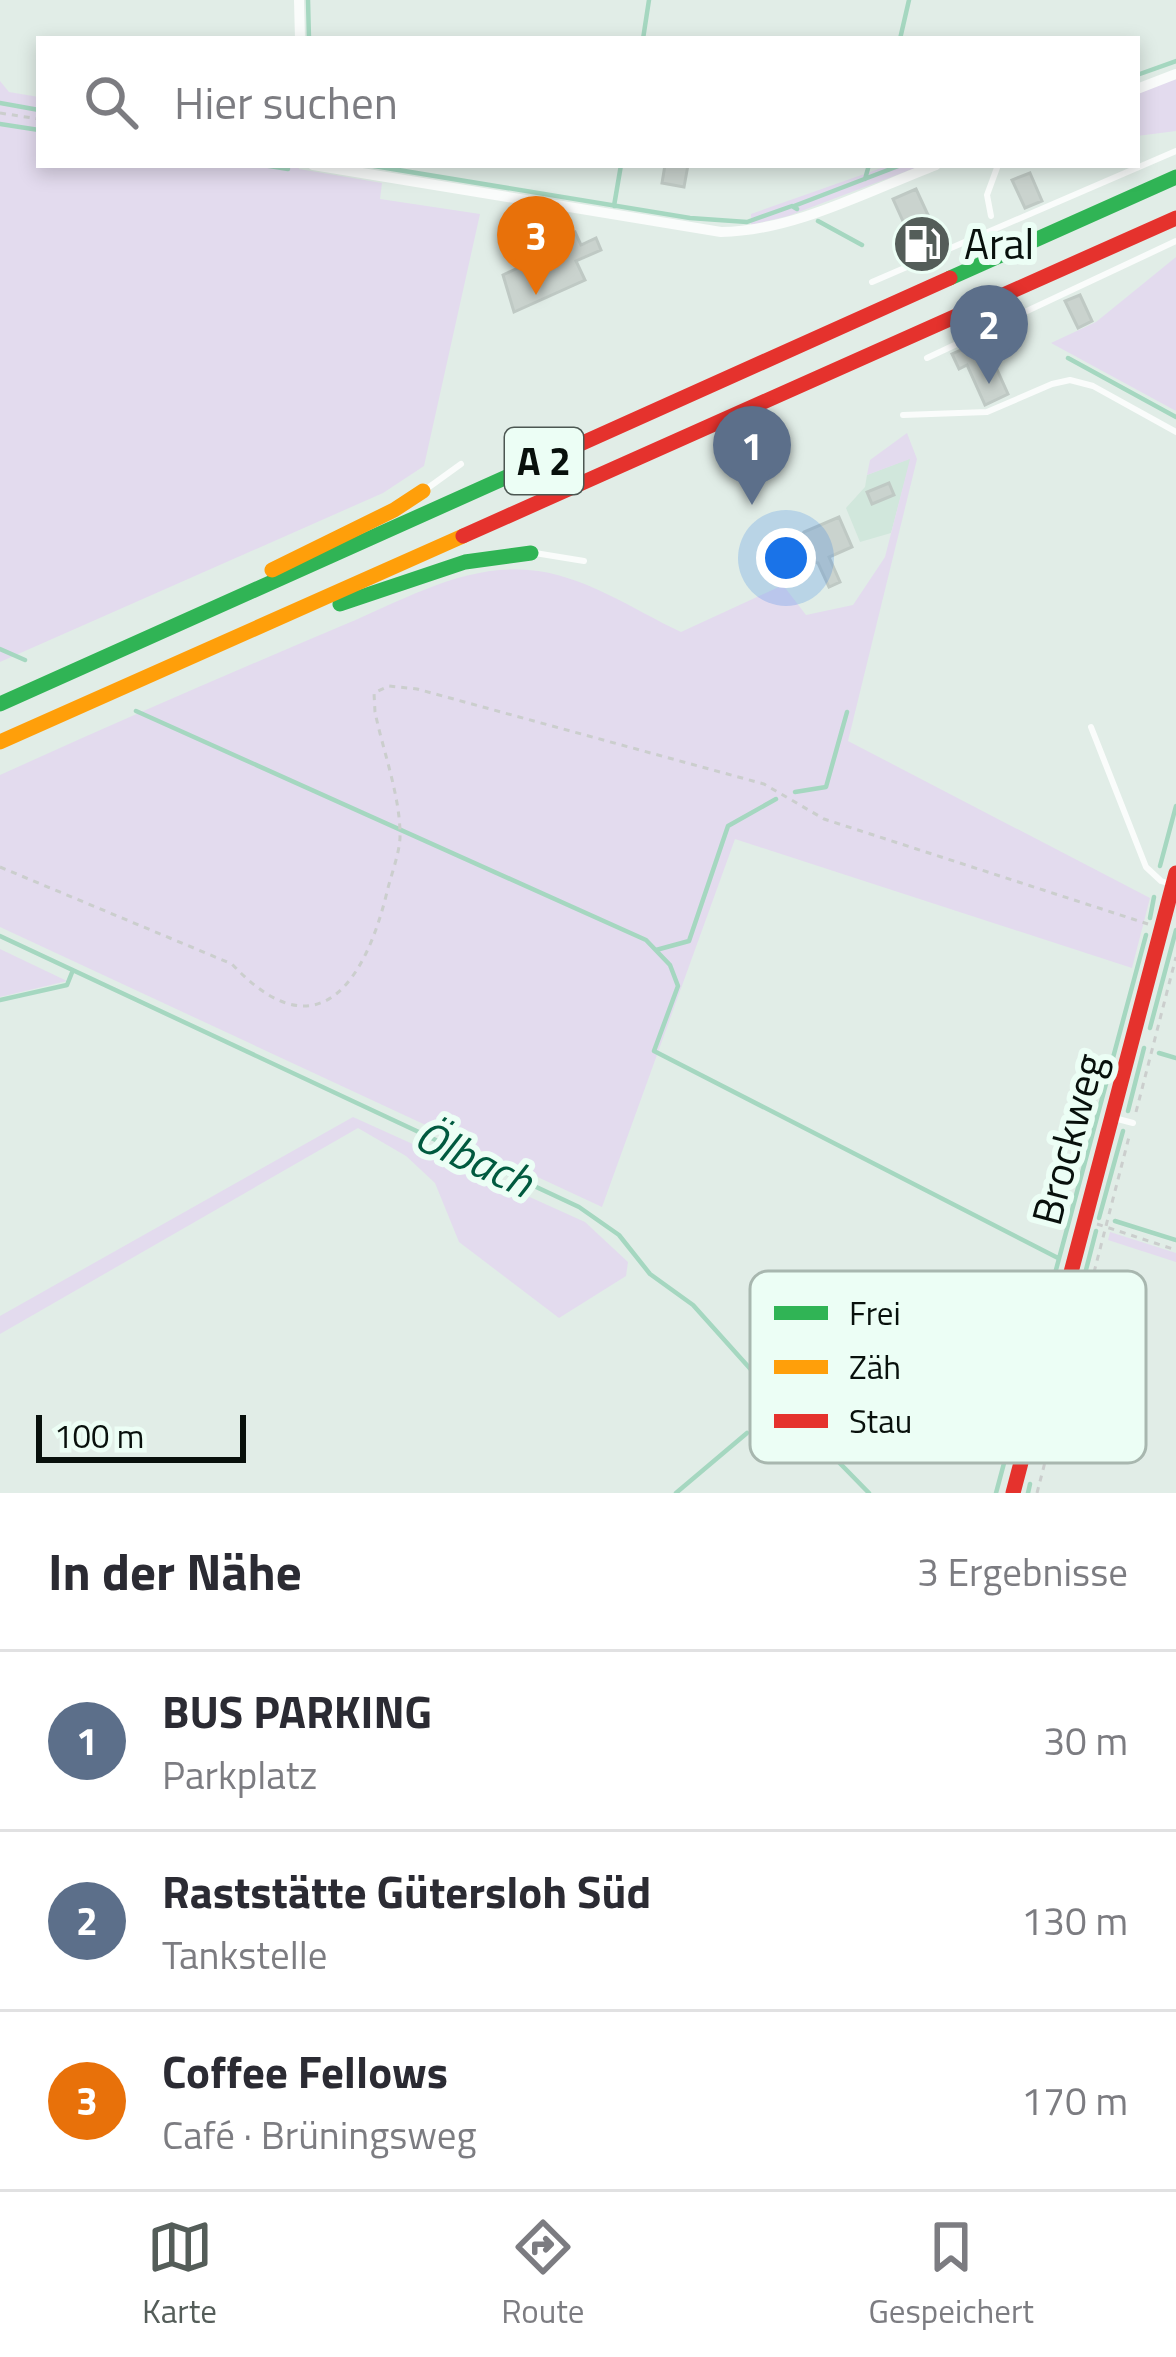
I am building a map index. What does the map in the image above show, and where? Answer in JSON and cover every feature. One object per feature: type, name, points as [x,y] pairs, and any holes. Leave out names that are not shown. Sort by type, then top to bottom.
[{"type":"main road","name":"A 2","points":[[0,704],[1176,177]]},
{"type":"main road","name":"A 2","points":[[0,742],[1176,218]]},
{"type":"main road","points":[[228,603],[285,562],[394,510],[423,491]]},
{"type":"main road","points":[[242,634],[447,567],[484,557],[536,554]]},
{"type":"main road","name":"Brockweg","points":[[1071,1271],[1174,878]]},
{"type":"main road","name":"Brockweg","points":[[1013,1493],[1021,1463]]},
{"type":"street","points":[[299,0],[300,36]]},
{"type":"street","points":[[1140,88],[1176,74]]},
{"type":"street","points":[[331,168],[721,232],[748,232],[788,221],[928,168]]},
{"type":"lane","points":[[1140,167],[1176,151]]},
{"type":"lane","points":[[991,216],[986,195],[997,168]]},
{"type":"lane","points":[[872,282],[1137,168]]},
{"type":"lane","points":[[927,358],[1176,241]]},
{"type":"lane","points":[[903,415],[987,412],[1070,380],[1093,386],[1176,432]]},
{"type":"lane","points":[[423,491],[461,464]]},
{"type":"lane","points":[[536,554],[575,552]]},
{"type":"lane","points":[[536,554],[584,561]]},
{"type":"lane","points":[[1091,727],[1146,867],[1161,881],[1174,878]]},
{"type":"lane","points":[[1111,1117],[1133,1123]]},
{"type":"path","points":[[0,112],[36,118]]},
{"type":"path","points":[[0,867],[232,964],[256,990],[285,1006],[317,1006],[351,979],[375,941],[400,838],[375,712],[374,693],[389,686],[417,689],[764,784],[824,819],[1161,928]]},
{"type":"path","points":[[1095,1271],[1176,957]]},
{"type":"path","points":[[1084,1220],[1176,1250]]},
{"type":"path","points":[[1036,1493],[1044,1463]]},
{"type":"shaded area","points":[[1176,79],[1176,131],[1140,136],[1140,93]]},
{"type":"shaded area","points":[[0,81],[9,92],[36,96],[36,168],[299,168],[382,183],[380,199],[480,214],[424,466],[383,493],[0,662]]},
{"type":"shaded area","points":[[881,168],[915,168],[788,216],[751,225],[751,214]]},
{"type":"shaded area","points":[[1176,257],[1176,411],[1051,343],[1096,322]]},
{"type":"shaded area","points":[[907,433],[917,459],[848,741],[1150,898],[1132,968],[735,839],[602,1207],[0,927],[0,775],[412,595],[481,573],[528,570],[568,578],[681,632],[783,585],[806,615],[853,605],[885,557],[910,459],[867,475],[870,460]]},
{"type":"shaded area","points":[[911,458],[891,533],[860,542],[846,508],[865,487],[867,475]]},
{"type":"shaded area","points":[[0,949],[67,981],[0,997]]},
{"type":"shaded area","points":[[353,1117],[585,1222],[628,1262],[626,1276],[559,1318],[459,1242],[435,1183],[406,1156],[358,1128],[0,1334],[0,1316]]},
{"type":"shaded area","points":[[1110,1232],[1176,1253],[1176,1262],[1108,1240]]},
{"type":"building","points":[[664,168],[687,168],[684,187],[662,183]]},
{"type":"building","name":"Aral","points":[[1030,173],[1042,201],[1025,208],[1012,180]]},
{"type":"building","points":[[916,189],[934,228],[942,225],[949,241],[902,261],[895,246],[911,239],[893,199]]},
{"type":"building","points":[[539,224],[555,242],[575,232],[581,245],[596,238],[601,250],[576,261],[585,280],[514,312],[503,275],[524,265],[521,257],[528,254],[519,234]]},
{"type":"building","name":"Aral","points":[[1080,295],[1092,321],[1078,328],[1065,301]]},
{"type":"building","points":[[999,333],[1005,347],[990,354],[1008,394],[985,405],[967,365],[959,369],[952,354]]},
{"type":"building","points":[[889,483],[894,495],[872,504],[867,492]]},
{"type":"building","points":[[839,517],[852,547],[829,557],[840,582],[829,587],[818,563],[803,561],[793,547],[804,532]]},
{"type":"waterway","points":[[308,0],[309,36]]},
{"type":"waterway","points":[[643,36],[649,0]]},
{"type":"waterway","points":[[901,36],[909,0]]},
{"type":"waterway","points":[[1140,74],[1176,61]]},
{"type":"waterway","points":[[0,103],[36,109]]},
{"type":"waterway","points":[[0,124],[36,130]]},
{"type":"waterway","points":[[282,168],[288,169]]},
{"type":"waterway","points":[[386,168],[690,218],[747,222],[792,206],[797,209]]},
{"type":"waterway","points":[[614,206],[620,168]]},
{"type":"waterway","points":[[865,179],[868,168]]},
{"type":"waterway","points":[[794,206],[893,168]]},
{"type":"waterway","points":[[818,221],[862,245]]},
{"type":"waterway","points":[[1068,358],[1176,417]]},
{"type":"waterway","points":[[0,649],[25,660]]},
{"type":"waterway","points":[[136,711],[646,940],[670,965],[678,986],[654,1051],[1058,1258]]},
{"type":"waterway","points":[[795,792],[826,787],[847,712]]},
{"type":"waterway","points":[[656,950],[689,941],[728,826],[776,799]]},
{"type":"waterway","points":[[1160,866],[1176,806]]},
{"type":"waterway","points":[[1150,918],[1154,897]]},
{"type":"waterway","points":[[1150,1028],[1176,930]]},
{"type":"waterway","points":[[1056,1271],[1146,935]]},
{"type":"waterway","name":"Ölbach","points":[[0,936],[579,1207],[619,1235],[650,1274],[693,1305],[750,1368]]},
{"type":"waterway","points":[[0,1000],[67,985],[73,970]]},
{"type":"waterway","points":[[1128,1111],[1144,1048]]},
{"type":"waterway","points":[[1159,1053],[1176,1058]]},
{"type":"waterway","points":[[1099,1218],[1123,1131]]},
{"type":"waterway","points":[[1115,1221],[1176,1240]]},
{"type":"waterway","points":[[1086,1271],[1096,1231]]},
{"type":"waterway","points":[[676,1493],[747,1433]]},
{"type":"waterway","name":"Ölbach","points":[[840,1463],[869,1493]]},
{"type":"waterway","points":[[996,1493],[1004,1463]]},
{"type":"waterway","points":[[1028,1493],[1030,1484]]},
{"type":"traffic: fast","points":[[950,278],[1176,177]]},
{"type":"traffic: fast","points":[[0,704],[538,463]]},
{"type":"traffic: fast","points":[[340,604],[465,562],[531,553]]},
{"type":"traffic: slow","points":[[272,570],[423,491]]},
{"type":"traffic: slow","points":[[0,742],[463,536]]},
{"type":"traffic: jam","points":[[463,536],[1176,218]]},
{"type":"traffic: jam","points":[[538,463],[950,278]]},
{"type":"traffic: jam","points":[[1071,1271],[1176,873]]},
{"type":"traffic: jam","points":[[1013,1493],[1021,1463]]},
{"type":"place","name":"Aral","points":[[922,244]]},
{"type":"place","name":"Coffee Fellows","points":[[536,295]]},
{"type":"place","name":"Raststätte Gütersloh Süd","points":[[989,384]]},
{"type":"place","name":"BUS PARKING","points":[[752,505]]}]
